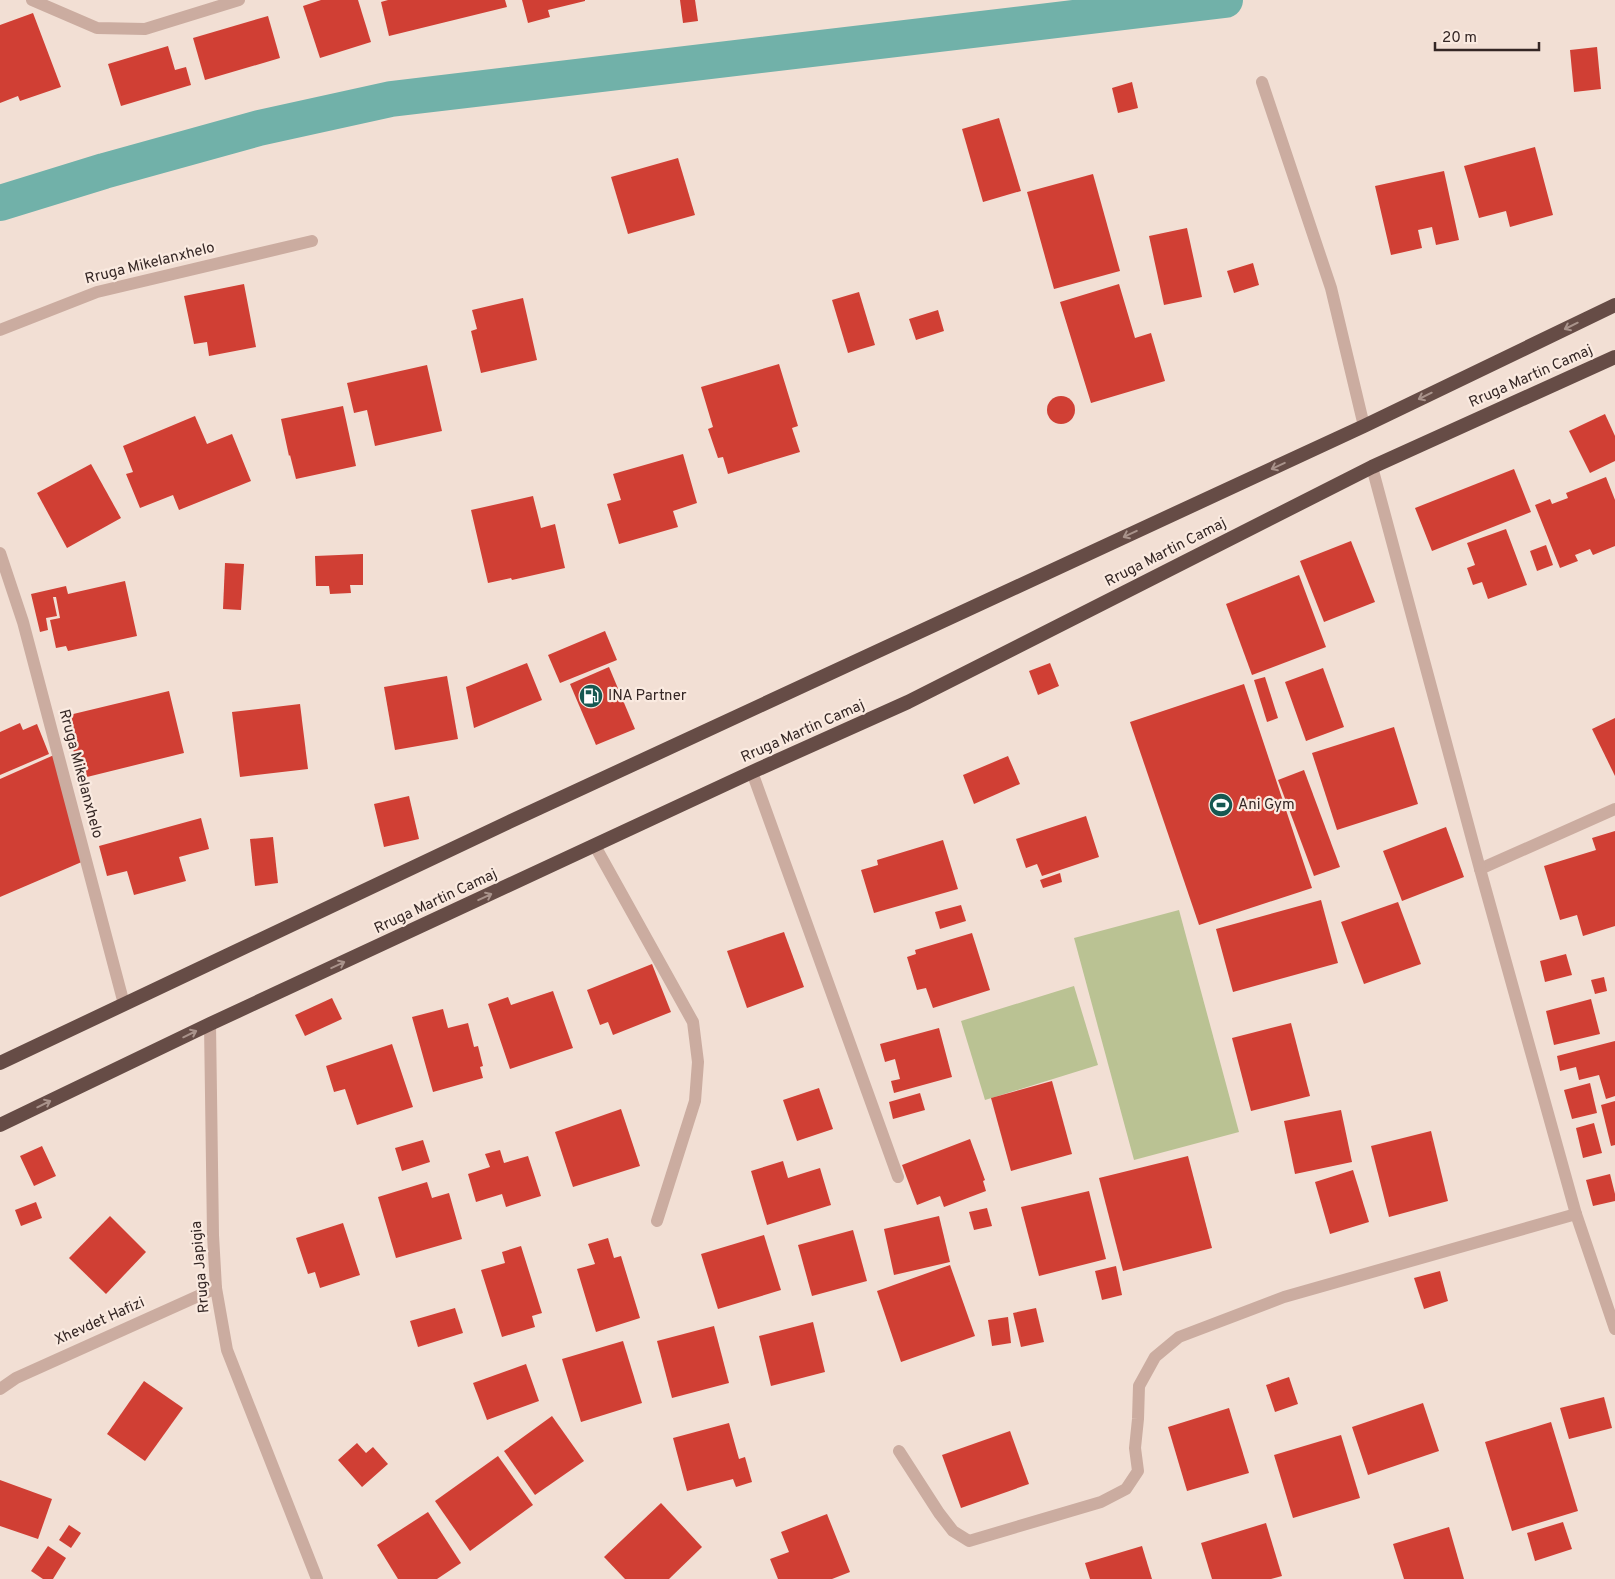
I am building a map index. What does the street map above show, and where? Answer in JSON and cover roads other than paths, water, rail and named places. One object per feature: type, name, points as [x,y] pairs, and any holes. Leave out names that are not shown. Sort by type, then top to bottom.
[{"type":"highway","name":"Rruga Martin Camaj","points":[[0,1063],[509,822],[1364,426],[1615,305]]},
{"type":"highway","name":"Rruga Martin Camaj","points":[[0,1125],[210,1024],[752,772],[908,702],[1372,468],[1615,357]]},
{"type":"street","points":[[32,0],[97,28],[145,29],[239,0]]},
{"type":"street","points":[[1262,82],[1331,288],[1364,426]]},
{"type":"street","name":"Rruga Mikelanxhelo","points":[[0,330],[97,292],[312,241]]},
{"type":"street","points":[[1372,468],[1480,869],[1576,1214],[1615,1329]]},
{"type":"street","name":"Rruga Mikelanxhelo","points":[[0,553],[23,622],[124,1004]]},
{"type":"street","points":[[752,772],[898,1177]]},
{"type":"street","points":[[1480,869],[1615,809]]},
{"type":"street","points":[[595,846],[692,1022],[698,1062],[695,1102],[657,1221]]},
{"type":"street","name":"Rruga Japigia","points":[[210,1024],[213,1235],[216,1288],[227,1350],[317,1579]]},
{"type":"street","points":[[899,1451],[938,1512],[953,1531],[969,1541],[1101,1502],[1126,1489],[1138,1471],[1135,1448],[1139,1386],[1155,1357],[1179,1337],[1284,1296],[1576,1214]]},
{"type":"street","name":"Xhevdet Hafizi","points":[[0,1389],[16,1378],[216,1288]]},
{"type":"waterway","points":[[0,203],[104,171],[259,128],[391,99],[1225,0]]},
{"type":"place","name":"INA Partner","points":[[591,696]]},
{"type":"place","name":"Ani Gym","points":[[1221,805]]}]
